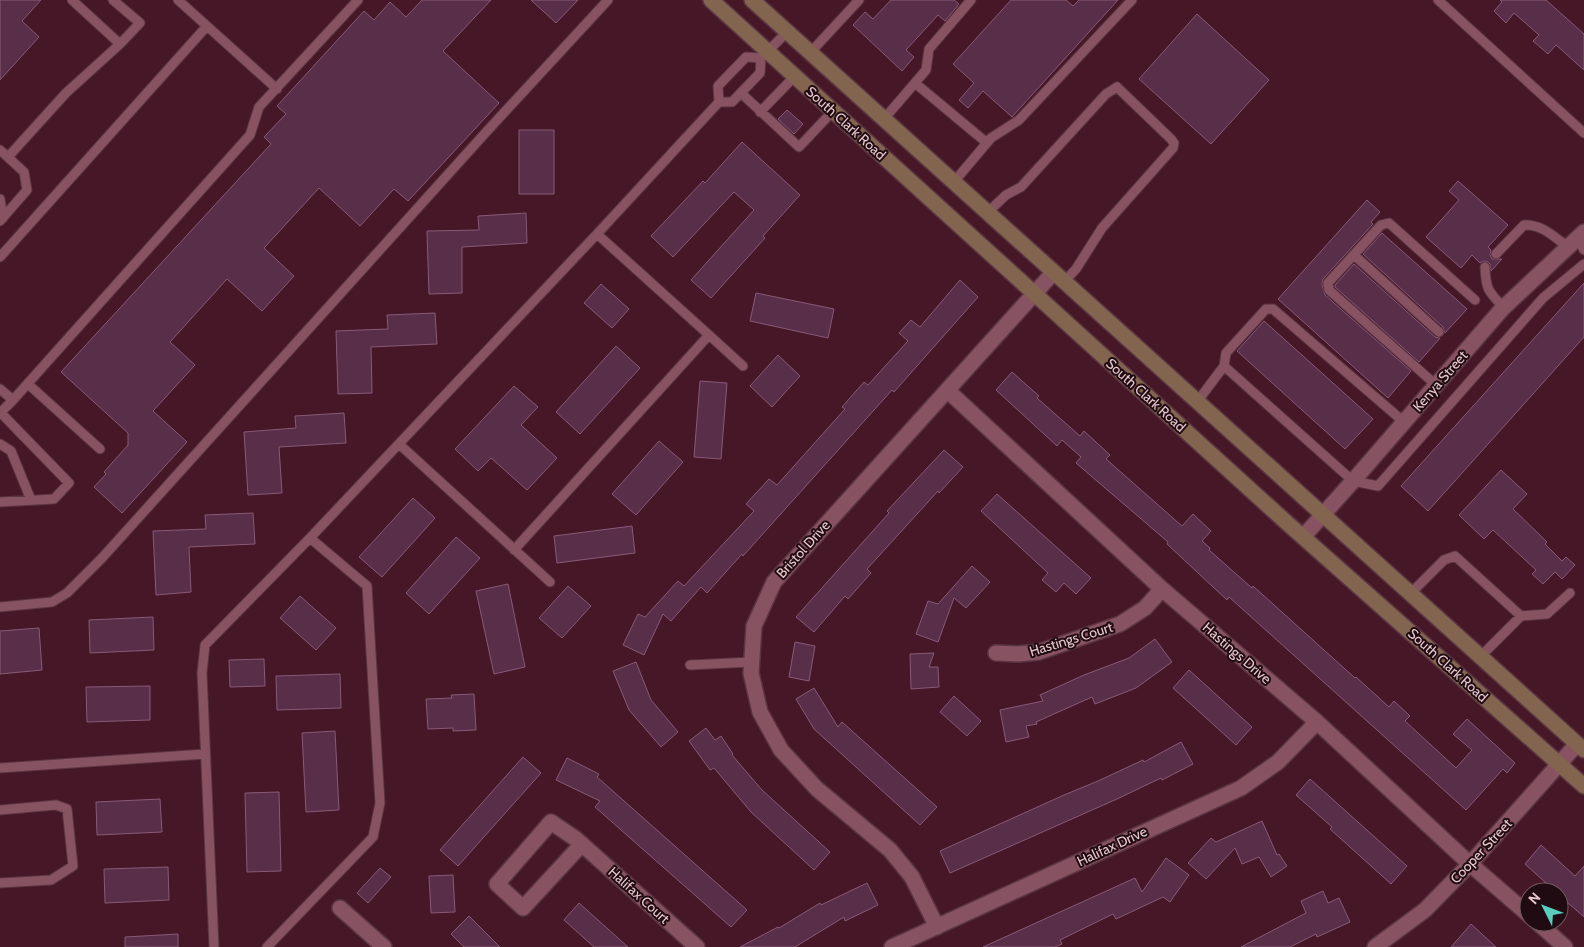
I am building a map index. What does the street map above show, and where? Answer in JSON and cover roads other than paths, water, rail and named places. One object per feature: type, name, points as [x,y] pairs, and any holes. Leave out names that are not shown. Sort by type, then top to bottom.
[{"type":"main road","name":"South Clark Road","points":[[711,0],[764,54],[794,76],[1303,537],[1584,786]]},
{"type":"main road","name":"South Clark Road","points":[[752,0],[1058,278],[1581,747]]},
{"type":"street","name":"Kenya Street","points":[[1303,537],[1504,308],[1578,242]]},
{"type":"street","name":"Bristol Drive","points":[[937,927],[912,876],[890,850],[817,789],[781,750],[760,712],[751,673],[754,626],[774,582],[1034,293],[1058,278]]},
{"type":"street","name":"Hastings Drive","points":[[946,390],[1162,589],[1316,722],[1470,864],[1519,906]]},
{"type":"street","name":"Hastings Court","points":[[996,653],[1018,654],[1038,652],[1120,624],[1145,608],[1162,589]]},
{"type":"street","name":"Halifax Drive","points":[[892,947],[1240,788],[1278,762],[1316,722]]},
{"type":"street","name":"Cooper Street","points":[[1375,947],[1425,910],[1470,864],[1560,764],[1581,747]]},
{"type":"street","name":"Halifax Court","points":[[582,844],[523,908],[497,884],[551,822],[582,844],[696,947]]},
{"type":"street","points":[[340,908],[384,947]]},
{"type":"street","points":[[1548,932],[1565,947]]},
{"type":"lane","points":[[72,0],[120,44]]},
{"type":"lane","points":[[8,157],[66,93],[120,44],[140,23],[113,0]]},
{"type":"lane","points":[[178,0],[276,89]]},
{"type":"lane","points":[[0,502],[54,499],[70,483],[1,413],[250,135],[260,107],[358,0]]},
{"type":"lane","points":[[0,607],[52,602],[67,593],[102,558],[488,130],[608,0]]},
{"type":"lane","points":[[810,53],[859,0]]},
{"type":"lane","points":[[884,120],[926,70],[929,49],[971,0]]},
{"type":"lane","points":[[953,183],[991,138],[1019,120],[1132,0]]},
{"type":"lane","points":[[1438,0],[1584,133]]},
{"type":"lane","points":[[0,257],[207,26]]},
{"type":"lane","points":[[214,947],[202,673],[206,645],[399,444],[719,102],[718,86],[746,57],[764,54],[787,32]]},
{"type":"lane","points":[[719,102],[732,102],[760,73],[764,54]]},
{"type":"lane","points":[[760,112],[794,76]]},
{"type":"lane","points":[[915,83],[987,143]]},
{"type":"lane","points":[[987,213],[1006,195],[1021,187],[1106,94],[1118,88],[1171,138],[1174,143],[1173,148],[1102,228],[1076,269],[1058,278]]},
{"type":"lane","points":[[741,93],[799,147],[833,111]]},
{"type":"lane","points":[[0,150],[24,172],[28,190],[1,219]]},
{"type":"lane","points":[[0,199],[1,219]]},
{"type":"lane","points":[[1436,385],[1329,290],[1328,283],[1381,225],[1389,223],[1474,300]]},
{"type":"lane","points":[[1496,254],[1524,225],[1540,227],[1578,242]]},
{"type":"lane","points":[[597,234],[743,366]]},
{"type":"lane","points":[[1354,255],[1439,332]]},
{"type":"lane","points":[[1224,366],[1354,481],[1378,486],[1543,298],[1584,264]]},
{"type":"lane","points":[[1485,267],[1486,285],[1504,308]]},
{"type":"lane","points":[[1197,402],[1224,366],[1226,353],[1266,309],[1273,309],[1404,422]]},
{"type":"lane","points":[[514,550],[709,335]]},
{"type":"lane","points":[[28,384],[100,448]]},
{"type":"lane","points":[[0,389],[13,400]]},
{"type":"lane","points":[[0,444],[10,451],[31,500]]},
{"type":"lane","points":[[399,444],[550,582]]},
{"type":"lane","points":[[266,947],[373,837],[380,803],[367,586],[310,538]]},
{"type":"lane","points":[[1410,594],[1444,560],[1455,556],[1521,616]]},
{"type":"lane","points":[[1480,657],[1521,616],[1547,614],[1570,593]]},
{"type":"lane","points":[[690,665],[751,662]]},
{"type":"lane","points":[[0,768],[205,754]]},
{"type":"lane","points":[[0,810],[56,805],[67,809],[73,866],[51,880],[0,883]]}]
